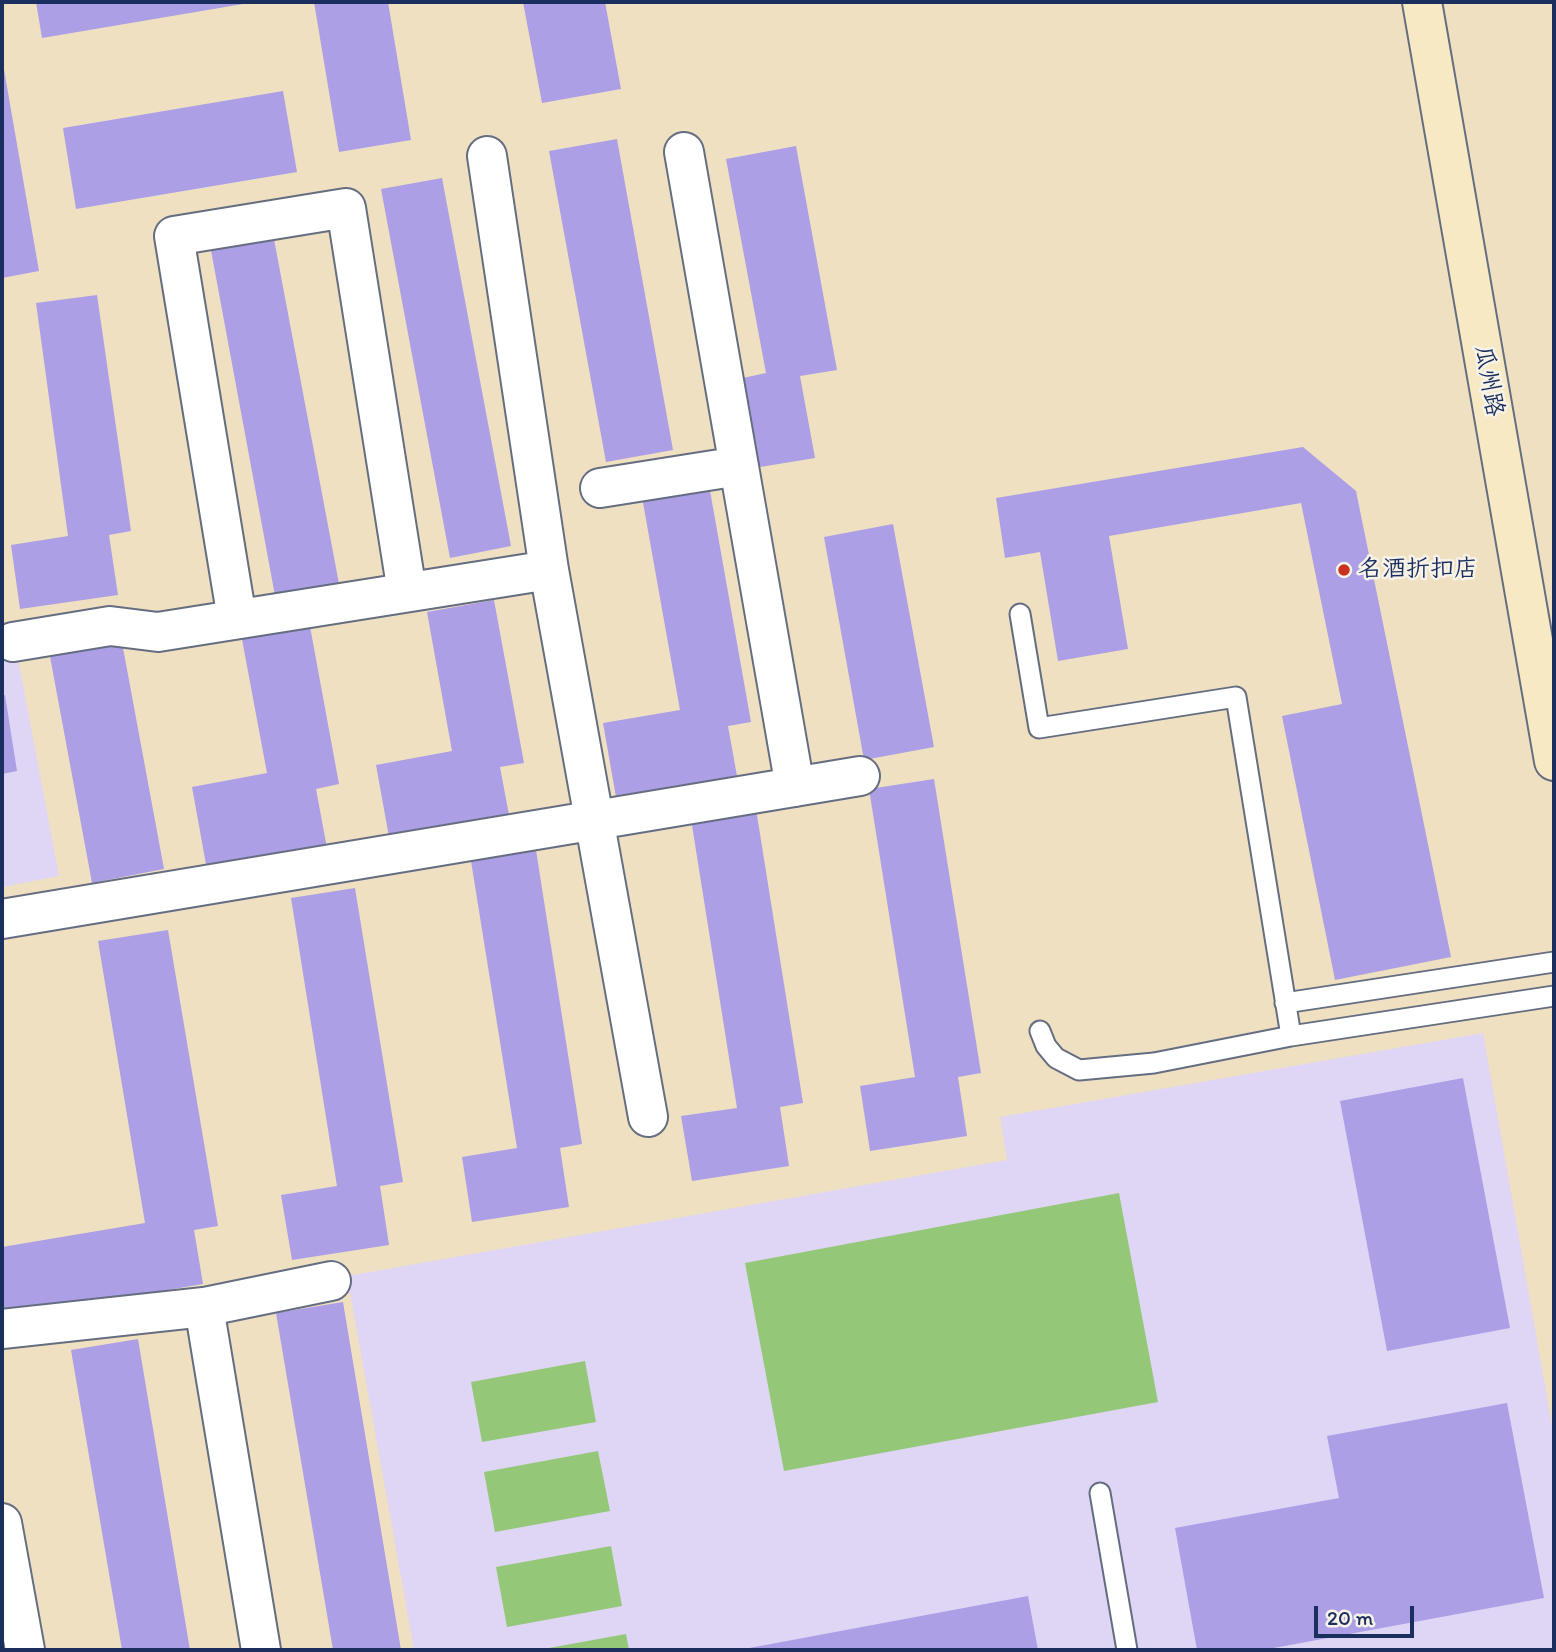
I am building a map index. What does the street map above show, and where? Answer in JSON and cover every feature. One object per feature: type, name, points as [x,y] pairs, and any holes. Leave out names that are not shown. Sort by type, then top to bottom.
[{"type":"street","name":"瓜州路","points":[[1422,2],[1554,761]]},
{"type":"street","points":[[684,152],[795,787]]},
{"type":"street","points":[[487,156],[550,570],[648,1117]]},
{"type":"street","points":[[237,619],[174,236],[333,210],[346,208],[407,592]]},
{"type":"street","points":[[600,488],[739,466]]},
{"type":"street","points":[[13,642],[110,626],[158,632],[550,570]]},
{"type":"street","points":[[2,919],[860,776]]},
{"type":"street","points":[[2,1329],[204,1307],[331,1281]]},
{"type":"street","points":[[204,1307],[261,1650]]},
{"type":"street","points":[[2,1523],[25,1650]]},
{"type":"lane","points":[[1020,614],[1039,728],[1236,697],[1290,1036]]},
{"type":"lane","points":[[1285,1003],[1554,962]]},
{"type":"lane","points":[[1040,1031],[1046,1046],[1056,1058],[1079,1070],[1154,1063],[1290,1036],[1554,996]]},
{"type":"lane","points":[[1100,1493],[1127,1650]]},
{"type":"shaded area","points":[[16,648],[59,876],[2,887],[2,650]]},
{"type":"shaded area","points":[[1483,1033],[1554,1437],[1554,1650],[414,1650],[347,1276],[1007,1160],[1000,1117]]},
{"type":"green space","points":[[1119,1193],[1158,1402],[784,1471],[745,1263]]},
{"type":"green space","points":[[585,1361],[596,1422],[482,1442],[471,1382]]},
{"type":"green space","points":[[598,1451],[610,1511],[495,1532],[484,1472]]},
{"type":"green space","points":[[611,1546],[622,1606],[507,1627],[496,1567]]},
{"type":"green space","points":[[626,1634],[629,1650],[538,1650]]},
{"type":"building","points":[[36,2],[249,2],[249,3],[42,38]]},
{"type":"building","points":[[314,2],[388,2],[411,140],[339,152]]},
{"type":"building","points":[[523,2],[605,2],[621,89],[542,103]]},
{"type":"building","points":[[2,58],[39,271],[2,278]]},
{"type":"building","points":[[283,91],[297,172],[76,209],[63,128]]},
{"type":"building","points":[[617,139],[673,450],[606,462],[549,151]]},
{"type":"building","points":[[796,146],[837,370],[800,376],[815,458],[754,468],[738,379],[766,373],[726,159]]},
{"type":"building","points":[[442,178],[511,546],[450,558],[381,189]]},
{"type":"building","points":[[273,234],[340,589],[276,601],[210,245]]},
{"type":"building","points":[[97,295],[131,531],[109,535],[118,595],[20,609],[11,545],[68,536],[36,303]]},
{"type":"building","points":[[1303,447],[1356,491],[1451,957],[1335,980],[1282,716],[1342,704],[1301,503],[1109,536],[1128,649],[1058,661],[1040,552],[1005,558],[996,498]]},
{"type":"building","points":[[709,485],[751,722],[728,726],[737,776],[616,797],[603,723],[680,710],[642,497]]},
{"type":"building","points":[[893,524],[934,747],[864,760],[824,537]]},
{"type":"building","points":[[494,600],[524,763],[500,767],[509,815],[389,837],[376,765],[452,751],[427,612]]},
{"type":"building","points":[[309,621],[339,784],[316,789],[327,848],[207,870],[192,787],[267,773],[241,634]]},
{"type":"building","points":[[121,637],[164,869],[92,883],[49,651]]},
{"type":"building","points":[[5,695],[17,771],[2,774],[2,696]]},
{"type":"building","points":[[934,779],[981,1073],[958,1077],[967,1136],[870,1151],[860,1086],[915,1077],[869,789]]},
{"type":"building","points":[[756,809],[803,1103],[780,1107],[789,1166],[692,1181],[681,1116],[737,1108],[691,819]]},
{"type":"building","points":[[536,850],[582,1144],[560,1148],[569,1207],[472,1222],[462,1157],[517,1148],[471,861]]},
{"type":"building","points":[[355,888],[403,1182],[380,1186],[389,1245],[292,1260],[281,1195],[337,1186],[291,898]]},
{"type":"building","points":[[168,930],[218,1226],[194,1230],[203,1284],[2,1318],[2,1247],[145,1223],[98,941]]},
{"type":"building","points":[[1463,1078],[1510,1328],[1387,1351],[1340,1101]]},
{"type":"building","points":[[343,1302],[401,1650],[333,1650],[276,1313]]},
{"type":"building","points":[[138,1339],[190,1650],[122,1650],[71,1350]]},
{"type":"building","points":[[1507,1403],[1544,1598],[1263,1650],[1197,1650],[1175,1528],[1339,1498],[1327,1436]]},
{"type":"building","points":[[1028,1596],[1038,1650],[744,1650],[744,1649]]},
{"type":"place","name":"名酒折扣店","points":[[1344,570]]}]
